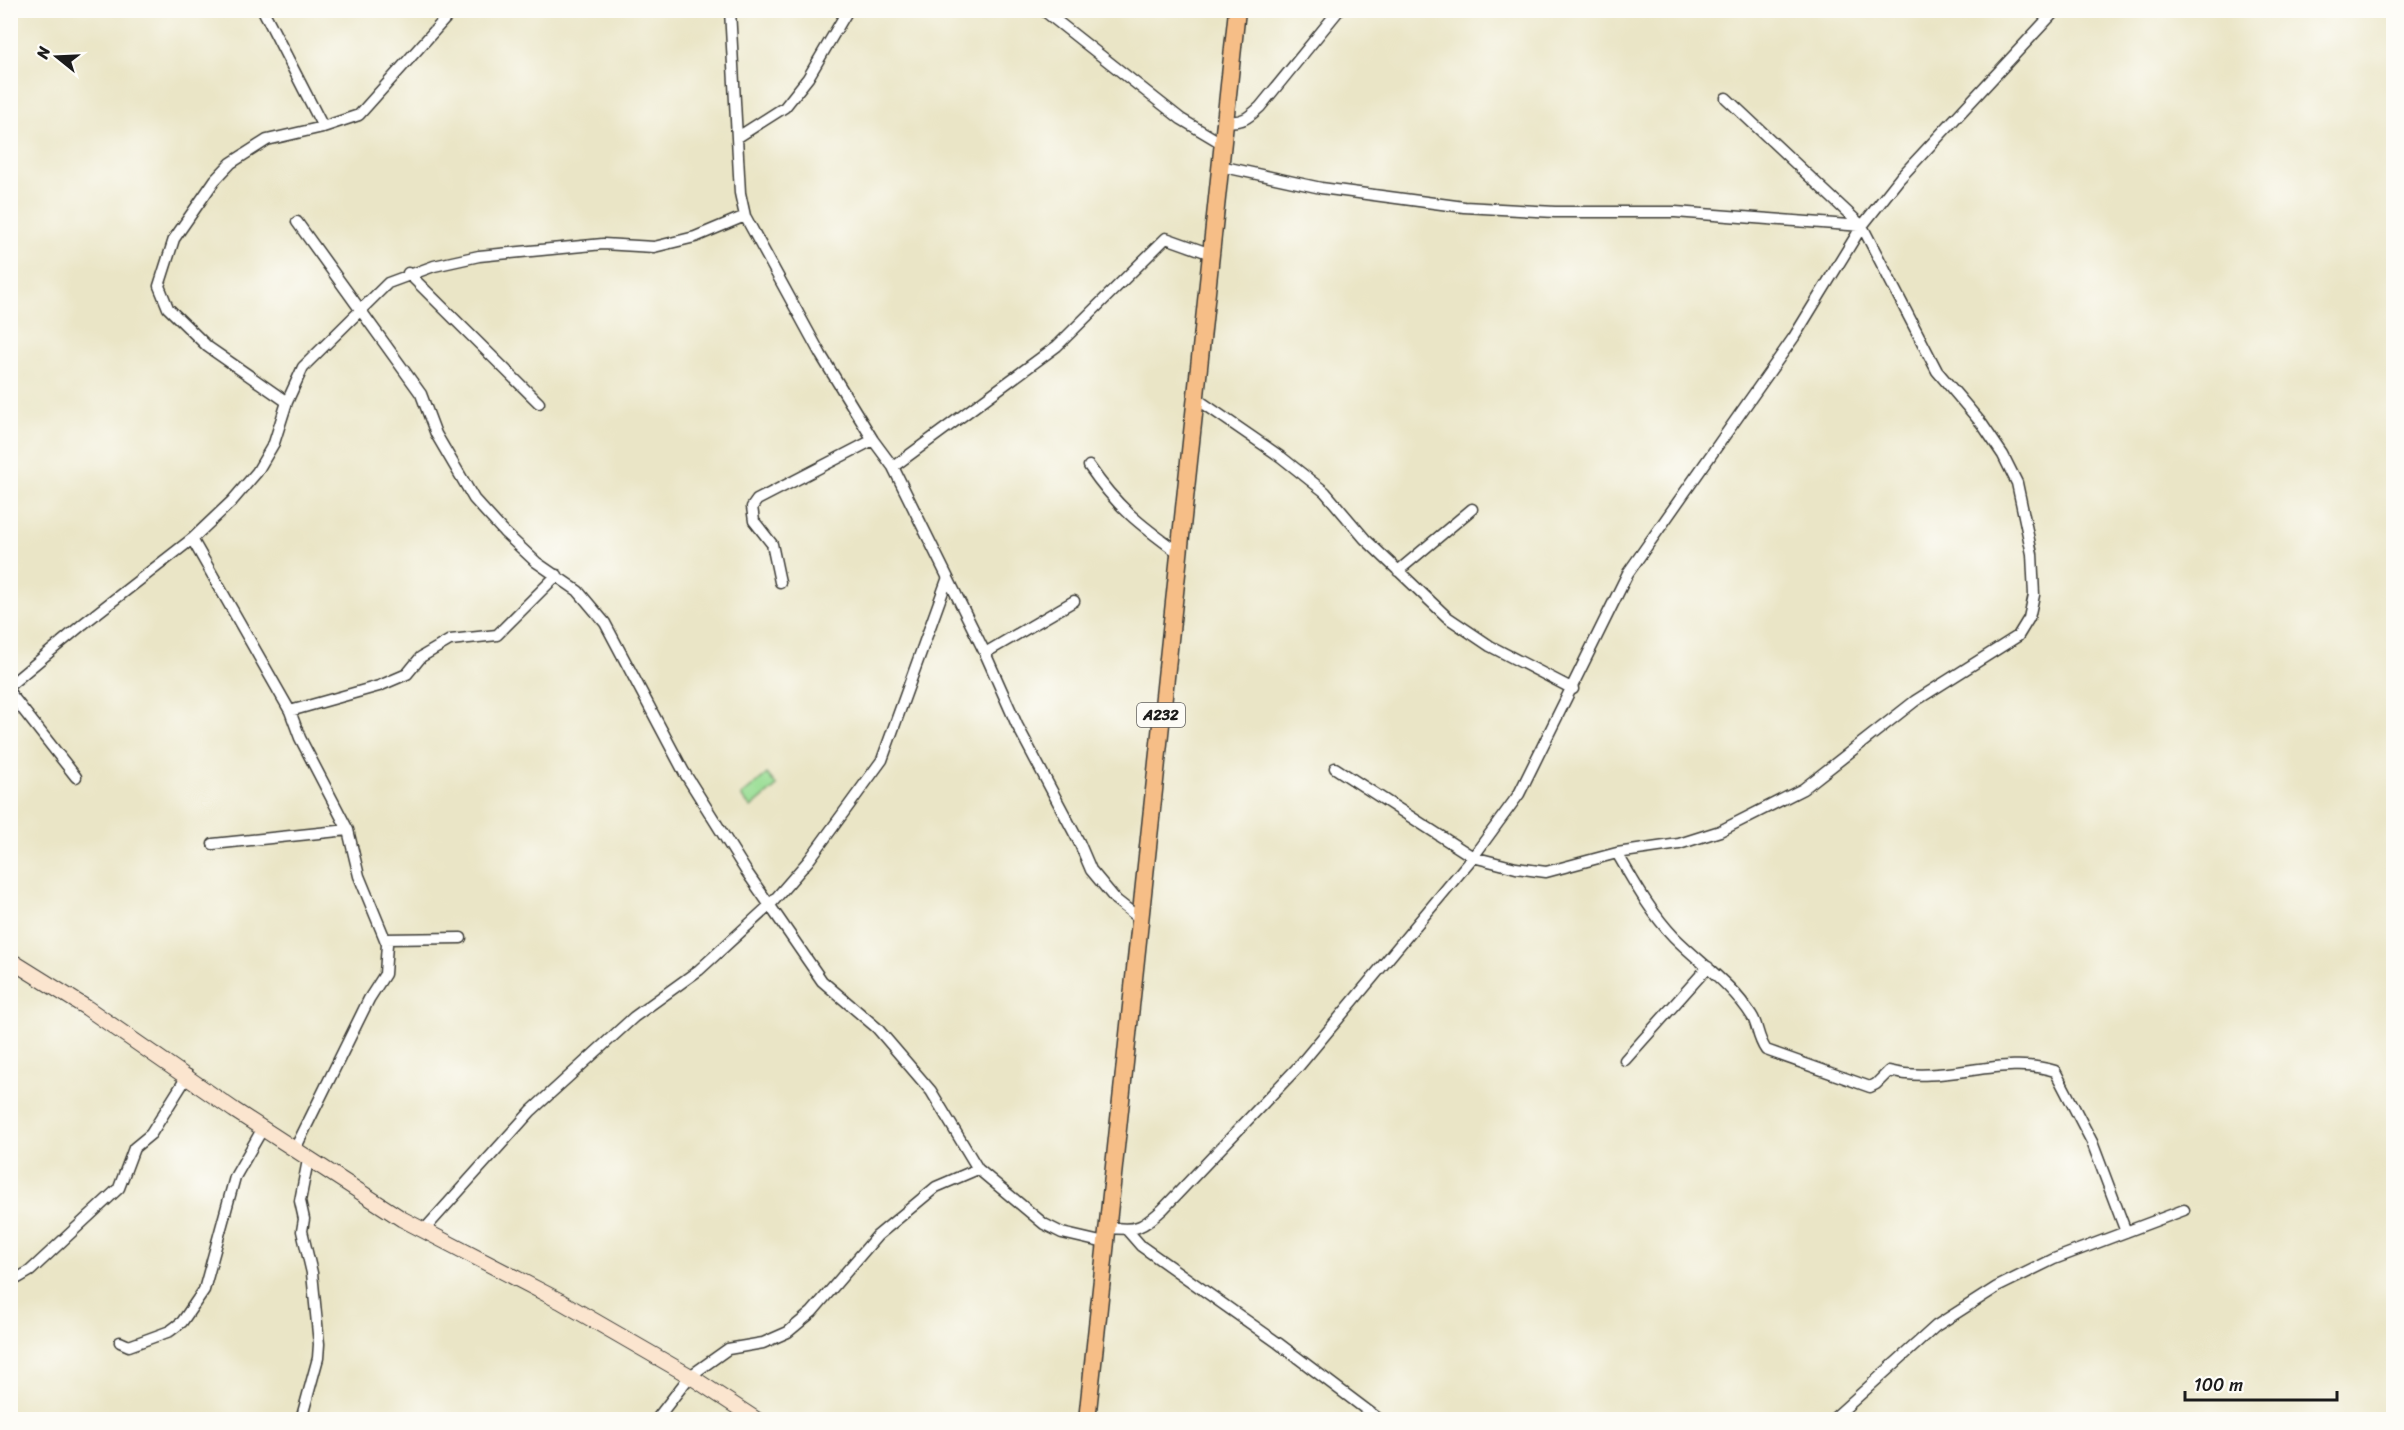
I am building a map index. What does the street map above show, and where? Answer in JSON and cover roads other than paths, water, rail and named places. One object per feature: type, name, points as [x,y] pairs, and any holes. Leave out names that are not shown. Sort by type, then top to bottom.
[{"type":"main road","name":"A232","points":[[1087,1419],[1237,10]]},
{"type":"street","points":[[263,10],[323,128]]},
{"type":"street","points":[[287,402],[208,347],[168,308],[159,286],[174,239],[215,180],[231,163],[267,140],[323,128],[359,115],[453,10]]},
{"type":"street","points":[[730,10],[740,193],[745,216],[821,355],[873,440],[893,467],[985,653],[1017,724],[1069,821],[1090,870],[1116,900],[1139,918]]},
{"type":"street","points":[[738,137],[785,107],[808,78],[848,10]]},
{"type":"street","points":[[1043,10],[1181,119],[1223,144]]},
{"type":"street","points":[[1226,121],[1238,123],[1247,120],[1339,10]]},
{"type":"street","points":[[297,222],[421,394],[436,434],[474,499],[528,555],[578,591],[605,623],[639,692],[684,772],[822,981],[877,1028],[931,1091],[978,1169],[1044,1224],[1062,1233],[1106,1235],[1143,1226],[1163,1209],[1299,1065],[1473,857],[1519,794],[1573,689],[1628,573],[1667,514],[1794,337],[1862,226],[1900,178],[2056,10]]},
{"type":"street","points":[[1335,768],[1473,857],[1516,868],[1546,872],[1617,853],[1679,844],[1720,831],[1803,789],[1915,700],[2018,636],[2029,618],[2034,595],[2032,554],[2016,483],[2003,455],[1982,424],[1937,371],[1862,226],[1726,98]]},
{"type":"street","points":[[1220,166],[1321,188],[1464,207],[1555,212],[1675,212],[1862,226]]},
{"type":"street","points":[[10,685],[82,624],[192,540],[232,501],[257,472],[274,443],[287,402],[303,367],[360,308],[388,283],[408,273],[479,256],[603,243],[654,247],[695,237],[745,216]]},
{"type":"street","points":[[893,467],[1057,346],[1166,238],[1211,254]]},
{"type":"street","points":[[408,273],[539,403]]},
{"type":"street","points":[[1197,399],[1281,457],[1325,492],[1365,539],[1447,617],[1490,646],[1573,689]]},
{"type":"street","points":[[780,582],[772,544],[754,521],[752,507],[757,500],[873,440]]},
{"type":"street","points":[[1089,466],[1109,496],[1133,520],[1179,553]]},
{"type":"street","points":[[1398,571],[1472,509]]},
{"type":"street","points":[[192,540],[290,711],[300,738],[348,830],[359,876],[387,944],[385,974],[369,999],[295,1149]]},
{"type":"street","points":[[290,711],[379,686],[407,674],[421,657],[450,640],[497,635],[557,575]]},
{"type":"street","points":[[424,1230],[531,1111],[634,1017],[684,983],[770,905],[810,860],[882,760],[947,580]]},
{"type":"street","points":[[985,653],[1074,601]]},
{"type":"street","points":[[10,693],[76,777]]},
{"type":"street","points":[[213,844],[348,830]]},
{"type":"street","points":[[1617,853],[1655,917],[1675,939],[1708,966],[1753,1018],[1757,1036],[1766,1050],[1870,1087],[1889,1071],[1920,1074],[2043,1067],[2055,1071],[2092,1142],[2126,1232]]},
{"type":"street","points":[[385,939],[461,938]]},
{"type":"street","points":[[10,960],[188,1075],[308,1160],[424,1230],[560,1301],[690,1376],[757,1419]]},
{"type":"street","points":[[1625,1060],[1708,966]]},
{"type":"street","points":[[10,1272],[18,1278],[30,1271],[119,1188],[134,1149],[151,1134],[188,1075]]},
{"type":"street","points":[[120,1342],[129,1346],[170,1331],[182,1322],[204,1290],[235,1177],[263,1128]]},
{"type":"street","points":[[300,1419],[318,1358],[319,1344],[312,1273],[302,1230],[304,1219],[300,1201],[308,1160]]},
{"type":"street","points":[[656,1419],[690,1376],[728,1349],[763,1343],[789,1332],[812,1312],[877,1236],[936,1187],[978,1169]]},
{"type":"street","points":[[1832,1419],[1936,1326],[1996,1287],[2054,1259],[2184,1210]]},
{"type":"street","points":[[1127,1230],[1141,1246],[1380,1419]]}]
